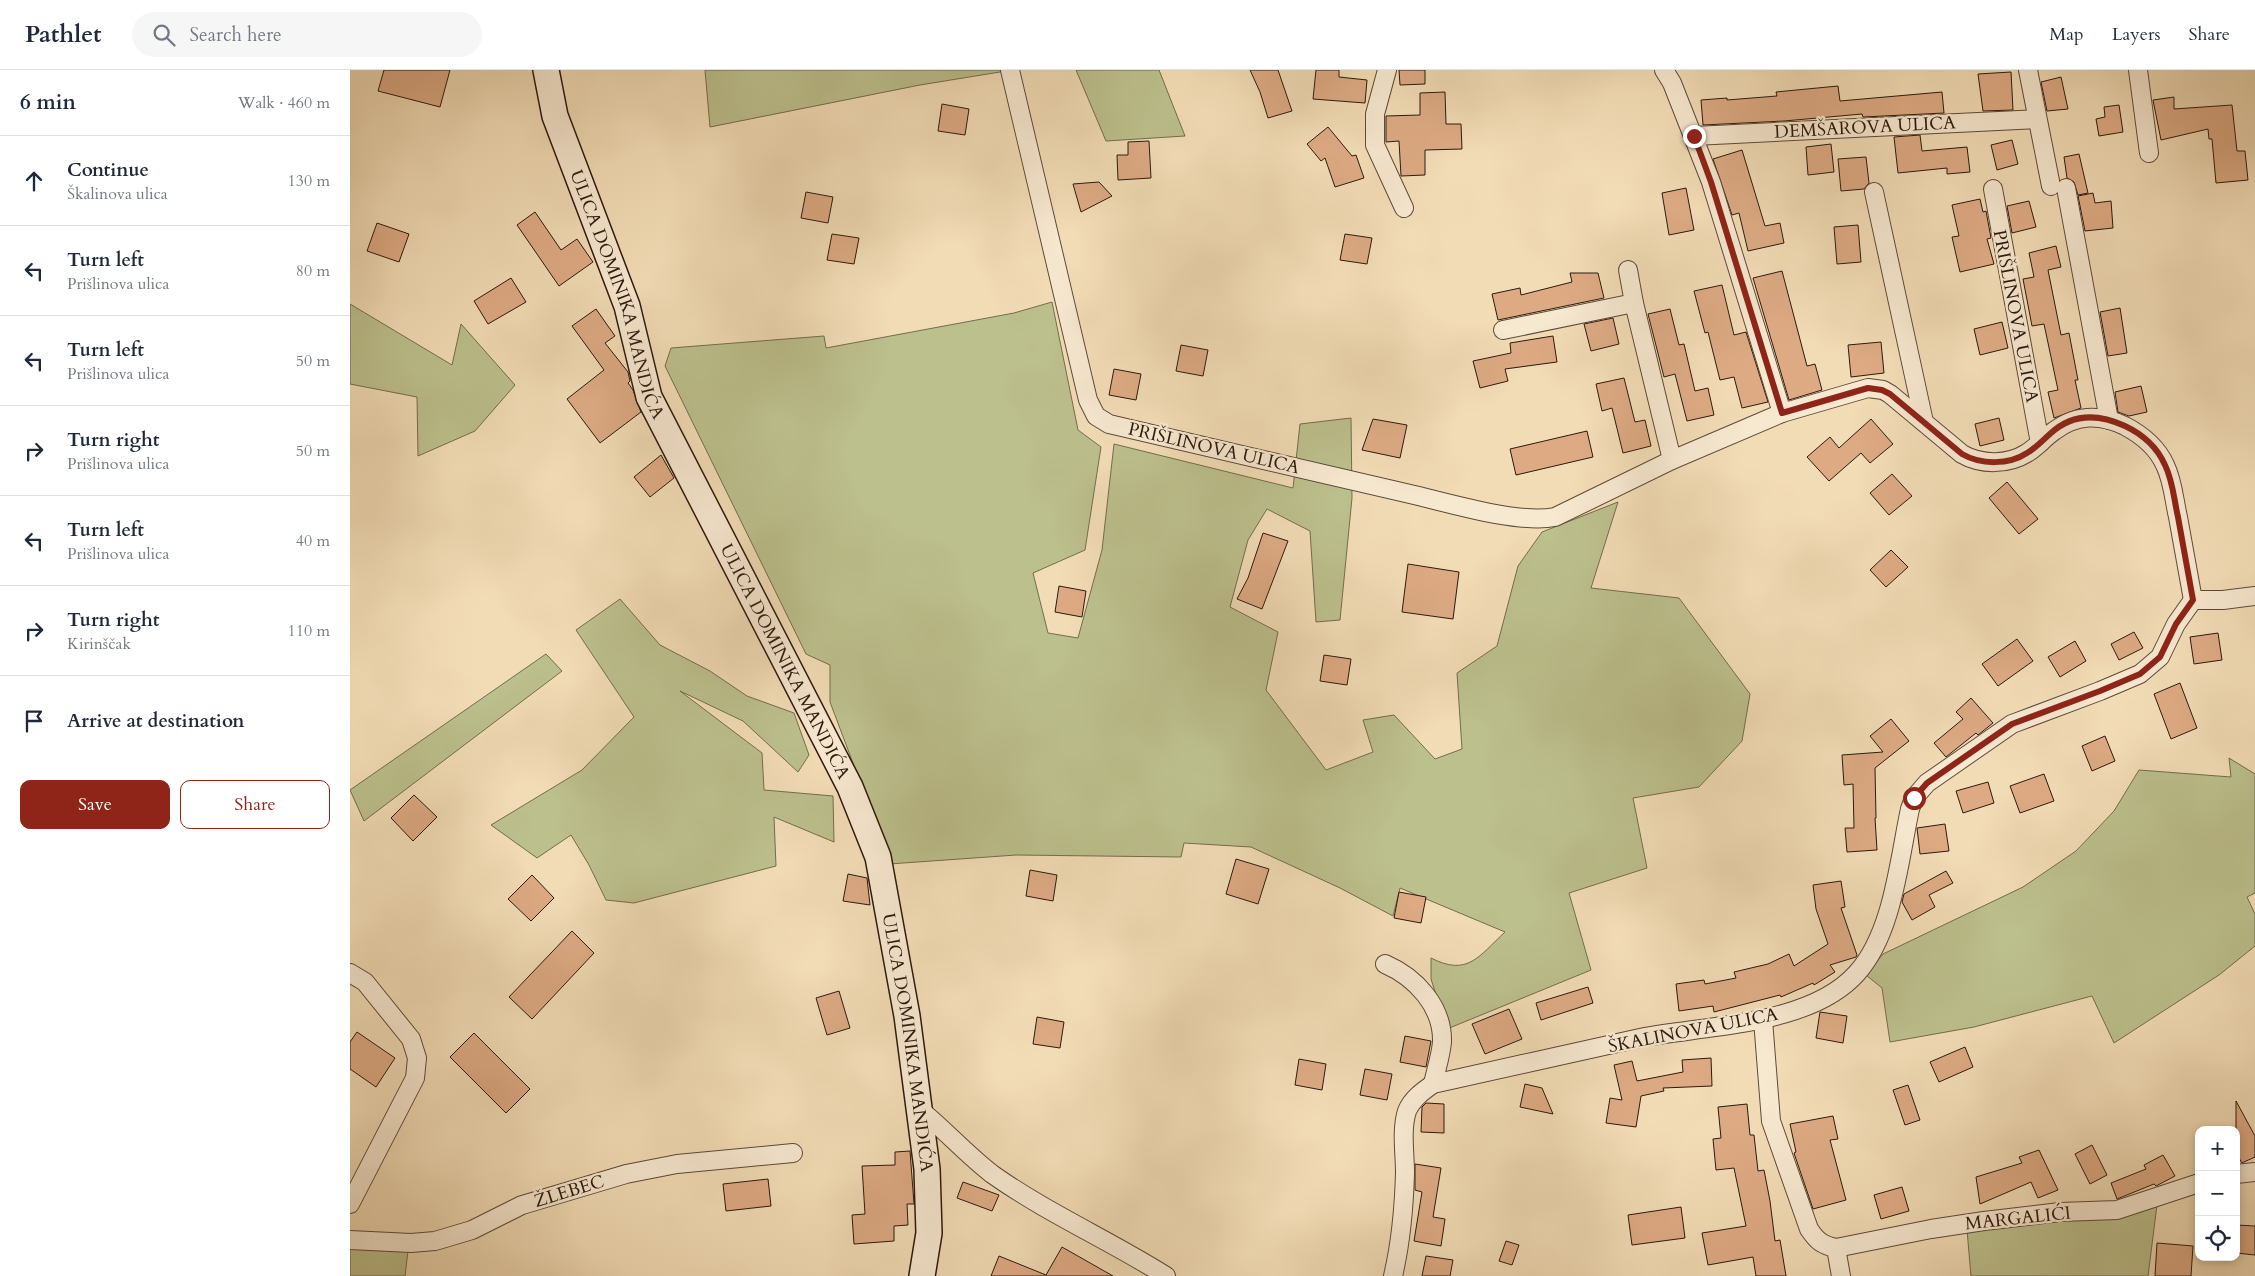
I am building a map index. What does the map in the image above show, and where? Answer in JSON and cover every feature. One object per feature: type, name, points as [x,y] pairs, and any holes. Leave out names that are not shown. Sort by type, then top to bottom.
[{"type":"street","name":"ULICA DOMINIKA MANDIĆA","points":[[546,70],[555,116],[627,306],[649,397],[850,788],[878,857],[907,1016],[927,1170],[929,1234],[922,1276]]},
{"type":"street","name":"PRIŠLINOVA ULICA","points":[[1010,70],[1088,400],[1096,416],[1109,424],[1525,519],[1541,520],[1555,517],[1672,460],[1782,413],[1868,388],[1875,388],[1890,394],[1962,454],[1979,461],[1995,462],[2027,454],[2064,424],[2083,417],[2094,416],[2109,420],[2141,436],[2161,456],[2172,487],[2193,600]]},
{"type":"street","points":[[1387,70],[1375,114],[1375,145],[1404,208]]},
{"type":"street","points":[[1664,70],[1672,83],[1711,182],[1782,413]]},
{"type":"street","points":[[2028,70],[2037,119],[2058,187],[2109,420]]},
{"type":"street","points":[[2138,70],[2149,153]]},
{"type":"street","name":"DEMŠAROVA ULICA","points":[[1694,136],[2037,119]]},
{"type":"street","name":"PRIŠLINOVA ULICA","points":[[1993,189],[2040,443]]},
{"type":"street","points":[[1874,192],[1924,422]]},
{"type":"street","points":[[1628,270],[1634,303],[1672,460]]},
{"type":"street","points":[[1503,330],[1634,303]]},
{"type":"street","points":[[2193,600],[2223,600],[2255,596]]},
{"type":"street","name":"ŠKALINOVA ULICA","points":[[1393,1276],[1399,1251],[1404,1202],[1405,1121],[1413,1101],[1433,1084],[1667,1033],[1763,1020],[1804,1007],[1829,994],[1856,974],[1864,964],[1886,922],[1910,809],[1914,798],[1927,783],[2012,724],[2140,674],[2160,657],[2176,624],[2193,600]]},
{"type":"street","points":[[1385,964],[1410,978],[1433,1007],[1439,1018],[1442,1043],[1433,1084]]},
{"type":"street","points":[[350,973],[365,982],[411,1039],[415,1049],[417,1069],[415,1078],[350,1204]]},
{"type":"street","points":[[1763,1020],[1768,1102],[1776,1139],[1809,1229],[1823,1246],[1836,1248],[1841,1276]]},
{"type":"street","points":[[918,1108],[992,1173],[1050,1211],[1130,1253],[1166,1276]]},
{"type":"street","name":"ŽLEBEC","points":[[350,1240],[412,1243],[435,1241],[472,1230],[522,1205],[626,1174],[677,1164],[793,1153]]},
{"type":"street","points":[[2240,1174],[2255,1172]]},
{"type":"street","name":"MARGALIĆI","points":[[1836,1248],[1931,1229],[1984,1221],[2060,1212],[2117,1210],[2195,1184]]},
{"type":"green space","points":[[705,70],[1006,71],[920,85],[710,127]]},
{"type":"green space","points":[[1076,70],[1159,70],[1185,136],[1106,141]]},
{"type":"green space","points":[[1052,302],[1078,430],[1101,447],[1085,550],[1033,573],[1048,633],[1078,638],[1102,550],[1114,444],[1293,488],[1300,424],[1351,418],[1352,498],[1340,620],[1316,622],[1310,531],[1267,509],[1248,540],[1230,607],[1278,632],[1266,690],[1326,770],[1373,752],[1363,720],[1394,715],[1435,759],[1462,749],[1457,673],[1497,646],[1518,566],[1542,532],[1618,502],[1591,588],[1679,598],[1750,694],[1742,741],[1699,787],[1633,798],[1647,868],[1569,893],[1591,970],[1447,1029],[1431,979],[1431,958],[1455,965],[1464,964],[1480,956],[1505,932],[1400,888],[1393,916],[1340,888],[1251,847],[1184,843],[1181,857],[1016,855],[875,865],[882,840],[830,702],[830,665],[806,654],[665,366],[671,348],[824,336],[826,348],[1014,313]]},
{"type":"green space","points":[[350,304],[452,365],[461,324],[515,385],[475,431],[418,456],[417,397],[350,384]]},
{"type":"green space","points":[[620,599],[660,645],[710,671],[747,696],[794,713],[809,755],[798,772],[743,721],[680,691],[762,753],[764,790],[833,796],[834,842],[774,817],[776,866],[634,903],[606,900],[589,865],[571,835],[537,858],[491,825],[582,770],[634,717],[576,630]]},
{"type":"green space","points":[[546,654],[562,671],[364,821],[350,790]]},
{"type":"green space","points":[[2229,758],[2255,774],[2255,893],[2247,897],[2255,914],[2255,946],[2219,975],[2114,1043],[2092,996],[1974,1027],[1890,1042],[1882,988],[1866,975],[1883,954],[2023,887],[2076,851],[2114,811],[2139,770],[2231,777]]},
{"type":"green space","points":[[2157,1205],[2148,1276],[1971,1276],[1967,1230]]},
{"type":"green space","points":[[350,1248],[408,1251],[405,1276],[350,1276]]},
{"type":"building","points":[[384,70],[450,70],[440,107],[378,91]]},
{"type":"building","points":[[1250,70],[1278,70],[1292,111],[1268,118],[1260,92]]},
{"type":"building","points":[[1316,70],[1339,70],[1339,77],[1367,80],[1365,103],[1313,99]]},
{"type":"building","points":[[1399,70],[1425,70],[1425,84],[1400,85]]},
{"type":"building","points":[[2011,72],[2013,110],[1983,111],[1978,74]]},
{"type":"building","points":[[2061,77],[2068,109],[2047,111],[2041,82]]},
{"type":"building","points":[[1838,86],[1840,101],[1942,92],[1944,113],[1863,117],[1862,114],[1784,121],[1703,125],[1701,100],[1777,96],[1776,92]]},
{"type":"building","points":[[1445,92],[1446,124],[1461,124],[1462,149],[1425,150],[1425,175],[1401,176],[1399,141],[1386,142],[1386,116],[1420,115],[1420,93]]},
{"type":"building","points":[[2174,97],[2174,109],[2232,105],[2237,151],[2245,151],[2248,180],[2216,183],[2212,139],[2209,139],[2208,129],[2161,140],[2153,100]]},
{"type":"building","points":[[942,104],[969,109],[965,135],[938,131]]},
{"type":"building","points":[[2119,105],[2123,132],[2099,136],[2096,119],[2105,117],[2104,107]]},
{"type":"building","points":[[1328,127],[1352,156],[1356,155],[1364,178],[1335,187],[1325,158],[1321,161],[1307,144]]},
{"type":"building","points":[[1920,135],[1922,151],[1967,147],[1970,172],[1947,174],[1947,168],[1898,173],[1894,137]]},
{"type":"building","points":[[2012,140],[2018,164],[1997,170],[1991,145]]},
{"type":"building","points":[[1149,141],[1151,178],[1118,180],[1117,155],[1128,155],[1128,142]]},
{"type":"building","points":[[1831,144],[1834,172],[1808,175],[1806,147]]},
{"type":"building","points":[[1742,150],[1765,226],[1780,223],[1784,243],[1748,251],[1739,213],[1732,215],[1713,159]]},
{"type":"building","points":[[2079,154],[2088,193],[2078,195],[2074,182],[2067,178],[2064,157]]},
{"type":"building","points":[[1866,157],[1869,183],[1864,189],[1841,191],[1838,159]]},
{"type":"building","points":[[1099,182],[1112,196],[1081,212],[1073,184]]},
{"type":"building","points":[[1686,188],[1694,230],[1669,235],[1662,193]]},
{"type":"building","points":[[806,192],[833,197],[828,223],[801,218]]},
{"type":"building","points":[[2093,193],[2095,203],[2111,201],[2113,228],[2085,231],[2078,196]]},
{"type":"building","points":[[1980,199],[1983,212],[1986,211],[1991,238],[1987,239],[1994,264],[1960,272],[1952,237],[1959,236],[1952,205]]},
{"type":"building","points":[[2029,201],[2036,227],[2012,233],[2007,206]]},
{"type":"building","points":[[535,212],[561,250],[577,239],[593,262],[559,286],[517,225]]},
{"type":"building","points":[[377,223],[409,234],[399,262],[367,251]]},
{"type":"building","points":[[1858,225],[1861,262],[1837,264],[1834,227]]},
{"type":"building","points":[[832,234],[859,238],[854,264],[827,260]]},
{"type":"building","points":[[1345,234],[1372,238],[1367,264],[1340,260]]},
{"type":"building","points":[[2056,246],[2061,267],[2048,270],[2061,335],[2069,333],[2078,380],[2075,380],[2081,408],[2054,418],[2048,392],[2058,390],[2044,324],[2032,326],[2023,279],[2034,277],[2029,253]]},
{"type":"building","points":[[1782,271],[1807,366],[1815,364],[1822,390],[1789,400],[1753,278]]},
{"type":"building","points":[[1570,273],[1598,273],[1604,298],[1498,320],[1492,294],[1520,288],[1521,295],[1572,282]]},
{"type":"building","points":[[511,278],[526,302],[488,324],[474,301]]},
{"type":"building","points":[[1722,285],[1734,335],[1746,332],[1768,402],[1742,408],[1734,377],[1720,380],[1708,332],[1705,333],[1694,291]]},
{"type":"building","points":[[2120,308],[2127,353],[2108,356],[2100,312]]},
{"type":"building","points":[[596,309],[615,336],[605,343],[628,372],[630,381],[628,383],[633,390],[641,412],[600,443],[567,399],[604,370],[572,326]]},
{"type":"building","points":[[1670,309],[1679,345],[1684,344],[1695,391],[1708,388],[1714,415],[1687,421],[1675,374],[1664,377],[1648,314]]},
{"type":"building","points":[[1613,318],[1619,344],[1591,351],[1584,324]]},
{"type":"building","points":[[2002,322],[2008,348],[1980,355],[1974,329]]},
{"type":"building","points":[[1553,336],[1557,362],[1505,369],[1508,381],[1480,388],[1473,361],[1511,353],[1510,343]]},
{"type":"building","points":[[1881,342],[1884,373],[1851,377],[1848,345]]},
{"type":"building","points":[[1181,345],[1208,350],[1203,376],[1176,371]]},
{"type":"building","points":[[1114,369],[1141,374],[1136,400],[1109,395]]},
{"type":"building","points":[[1624,378],[1635,422],[1645,420],[1651,446],[1623,453],[1612,408],[1602,411],[1596,384]]},
{"type":"building","points":[[2141,386],[2147,412],[2129,416],[2118,412],[2115,392]]},
{"type":"building","points":[[1999,418],[2004,440],[1980,446],[1975,424]]},
{"type":"building","points":[[1373,419],[1407,425],[1400,458],[1362,450]]},
{"type":"building","points":[[1871,419],[1893,444],[1870,463],[1861,453],[1829,481],[1807,457],[1830,437],[1839,448]]},
{"type":"building","points":[[1587,431],[1593,457],[1516,475],[1510,449]]},
{"type":"building","points":[[661,455],[674,478],[650,497],[634,477]]},
{"type":"building","points":[[1892,474],[1912,496],[1889,515],[1870,493]]},
{"type":"building","points":[[2007,482],[2038,519],[2019,534],[1989,498]]},
{"type":"building","points":[[1263,533],[1288,541],[1262,609],[1237,599],[1248,578]]},
{"type":"building","points":[[1891,550],[1908,567],[1886,587],[1870,570]]},
{"type":"building","points":[[1408,564],[1459,572],[1453,619],[1402,612]]},
{"type":"building","points":[[1059,586],[1086,591],[1082,617],[1055,612]]},
{"type":"building","points":[[2134,632],[2143,648],[2119,660],[2111,644]]},
{"type":"building","points":[[2218,633],[2222,660],[2194,664],[2190,637]]},
{"type":"building","points":[[2017,639],[2033,661],[1998,686],[1982,664]]},
{"type":"building","points":[[2075,641],[2086,661],[2060,677],[2048,657]]},
{"type":"building","points":[[1324,655],[1351,659],[1347,685],[1320,681]]},
{"type":"building","points":[[2180,683],[2197,728],[2171,739],[2154,694]]},
{"type":"building","points":[[1971,698],[1993,723],[1978,735],[1976,733],[1946,757],[1934,743],[1963,719],[1956,712]]},
{"type":"building","points":[[1891,719],[1909,741],[1875,768],[1877,850],[1847,852],[1845,828],[1854,828],[1853,784],[1844,785],[1842,755],[1883,752],[1870,736]]},
{"type":"building","points":[[2105,736],[2115,761],[2092,771],[2082,746]]},
{"type":"building","points":[[2044,774],[2054,801],[2020,813],[2010,786]]},
{"type":"building","points":[[1988,782],[1994,803],[1963,813],[1956,791]]},
{"type":"building","points":[[414,795],[437,817],[413,841],[391,818]]},
{"type":"building","points":[[1945,824],[1949,851],[1920,854],[1917,828]]},
{"type":"building","points":[[1236,859],[1269,869],[1258,904],[1226,894]]},
{"type":"building","points":[[1030,870],[1057,875],[1053,901],[1026,896]]},
{"type":"building","points":[[1946,871],[1953,883],[1929,895],[1935,907],[1912,920],[1902,902],[1904,894]]},
{"type":"building","points":[[848,874],[867,878],[870,905],[843,901]]},
{"type":"building","points":[[532,875],[554,898],[531,921],[508,899]]},
{"type":"building","points":[[1841,881],[1845,907],[1841,908],[1857,955],[1856,957],[1830,965],[1835,972],[1814,985],[1813,983],[1781,997],[1780,995],[1714,1012],[1713,1006],[1679,1011],[1676,984],[1704,980],[1705,984],[1736,978],[1734,972],[1768,964],[1789,954],[1794,966],[1828,944],[1816,909],[1813,885]]},
{"type":"building","points":[[1399,892],[1426,897],[1421,923],[1394,918]]},
{"type":"building","points":[[572,931],[594,953],[532,1019],[509,997]]},
{"type":"building","points":[[1588,987],[1593,1003],[1541,1020],[1536,1003]]},
{"type":"building","points":[[839,991],[850,1028],[827,1035],[816,998]]},
{"type":"building","points":[[1509,1009],[1522,1039],[1485,1054],[1472,1024]]},
{"type":"building","points":[[1820,1012],[1847,1016],[1843,1043],[1816,1038]]},
{"type":"building","points":[[1037,1017],[1064,1022],[1060,1048],[1033,1044]]},
{"type":"building","points":[[357,1032],[395,1058],[376,1087],[350,1069],[350,1042]]},
{"type":"building","points":[[474,1033],[530,1089],[506,1113],[450,1057]]},
{"type":"building","points":[[1405,1036],[1431,1041],[1426,1067],[1400,1062]]},
{"type":"building","points":[[1965,1047],[1973,1067],[1939,1082],[1930,1062]]},
{"type":"building","points":[[1711,1058],[1712,1086],[1663,1088],[1664,1091],[1641,1096],[1636,1127],[1606,1123],[1610,1098],[1622,1100],[1614,1065],[1632,1061],[1637,1081],[1683,1072],[1682,1060]]},
{"type":"building","points":[[1299,1059],[1326,1064],[1322,1090],[1295,1085]]},
{"type":"building","points":[[1365,1069],[1392,1074],[1387,1100],[1360,1095]]},
{"type":"building","points":[[1525,1084],[1542,1088],[1553,1114],[1520,1107]]},
{"type":"building","points":[[1908,1085],[1920,1120],[1905,1125],[1893,1090]]},
{"type":"building","points":[[2236,1101],[2255,1136],[2255,1157],[2242,1163],[2240,1160],[2240,1126],[2236,1126]]},
{"type":"building","points":[[1426,1103],[1444,1104],[1444,1133],[1421,1132],[1422,1107]]},
{"type":"building","points":[[1747,1104],[1750,1135],[1754,1135],[1758,1171],[1764,1170],[1775,1241],[1780,1240],[1786,1276],[1756,1276],[1753,1257],[1708,1265],[1702,1233],[1746,1226],[1734,1168],[1716,1170],[1713,1139],[1721,1138],[1718,1107]]},
{"type":"building","points":[[1833,1116],[1838,1139],[1830,1140],[1846,1200],[1813,1209],[1794,1153],[1796,1152],[1790,1124]]},
{"type":"building","points":[[2092,1145],[2107,1175],[2090,1184],[2075,1154]]},
{"type":"building","points":[[2039,1150],[2058,1190],[2038,1198],[2031,1182],[1980,1204],[1976,1177],[2022,1163],[2019,1157]]},
{"type":"building","points":[[910,1151],[914,1204],[907,1204],[908,1225],[894,1226],[894,1241],[854,1244],[852,1215],[865,1214],[862,1166],[895,1165],[895,1152]]},
{"type":"building","points":[[2163,1155],[2175,1176],[2156,1186],[2154,1184],[2117,1199],[2111,1183],[2146,1169],[2144,1165]]},
{"type":"building","points":[[1415,1164],[1441,1168],[1433,1217],[1445,1219],[1441,1246],[1414,1241],[1422,1192],[1415,1190]]},
{"type":"building","points":[[768,1179],[771,1206],[726,1211],[723,1184]]},
{"type":"building","points":[[963,1182],[999,1195],[992,1211],[957,1198]]},
{"type":"building","points":[[1902,1187],[1909,1211],[1881,1219],[1874,1195]]},
{"type":"building","points":[[1681,1207],[1685,1238],[1632,1245],[1628,1215]]},
{"type":"building","points":[[2240,1225],[2255,1226],[2255,1255],[2240,1253]]},
{"type":"building","points":[[1506,1241],[1519,1245],[1512,1265],[1499,1261]]},
{"type":"building","points":[[2157,1243],[2193,1246],[2191,1276],[2155,1276]]},
{"type":"building","points":[[1062,1247],[1113,1276],[991,1276],[999,1256],[1046,1275]]},
{"type":"building","points":[[1426,1256],[1453,1260],[1450,1276],[1422,1276]]},
{"type":"route","points":[[1694,136],[1711,182],[1782,413],[1868,388],[1875,388],[1890,394],[1962,454],[1988,462],[2006,461],[2027,454],[2064,424],[2083,417],[2094,416],[2119,423],[2141,436],[2161,456],[2169,476],[2193,600],[2176,624],[2160,657],[2140,674],[2012,724],[1927,783],[1914,798]]}]
